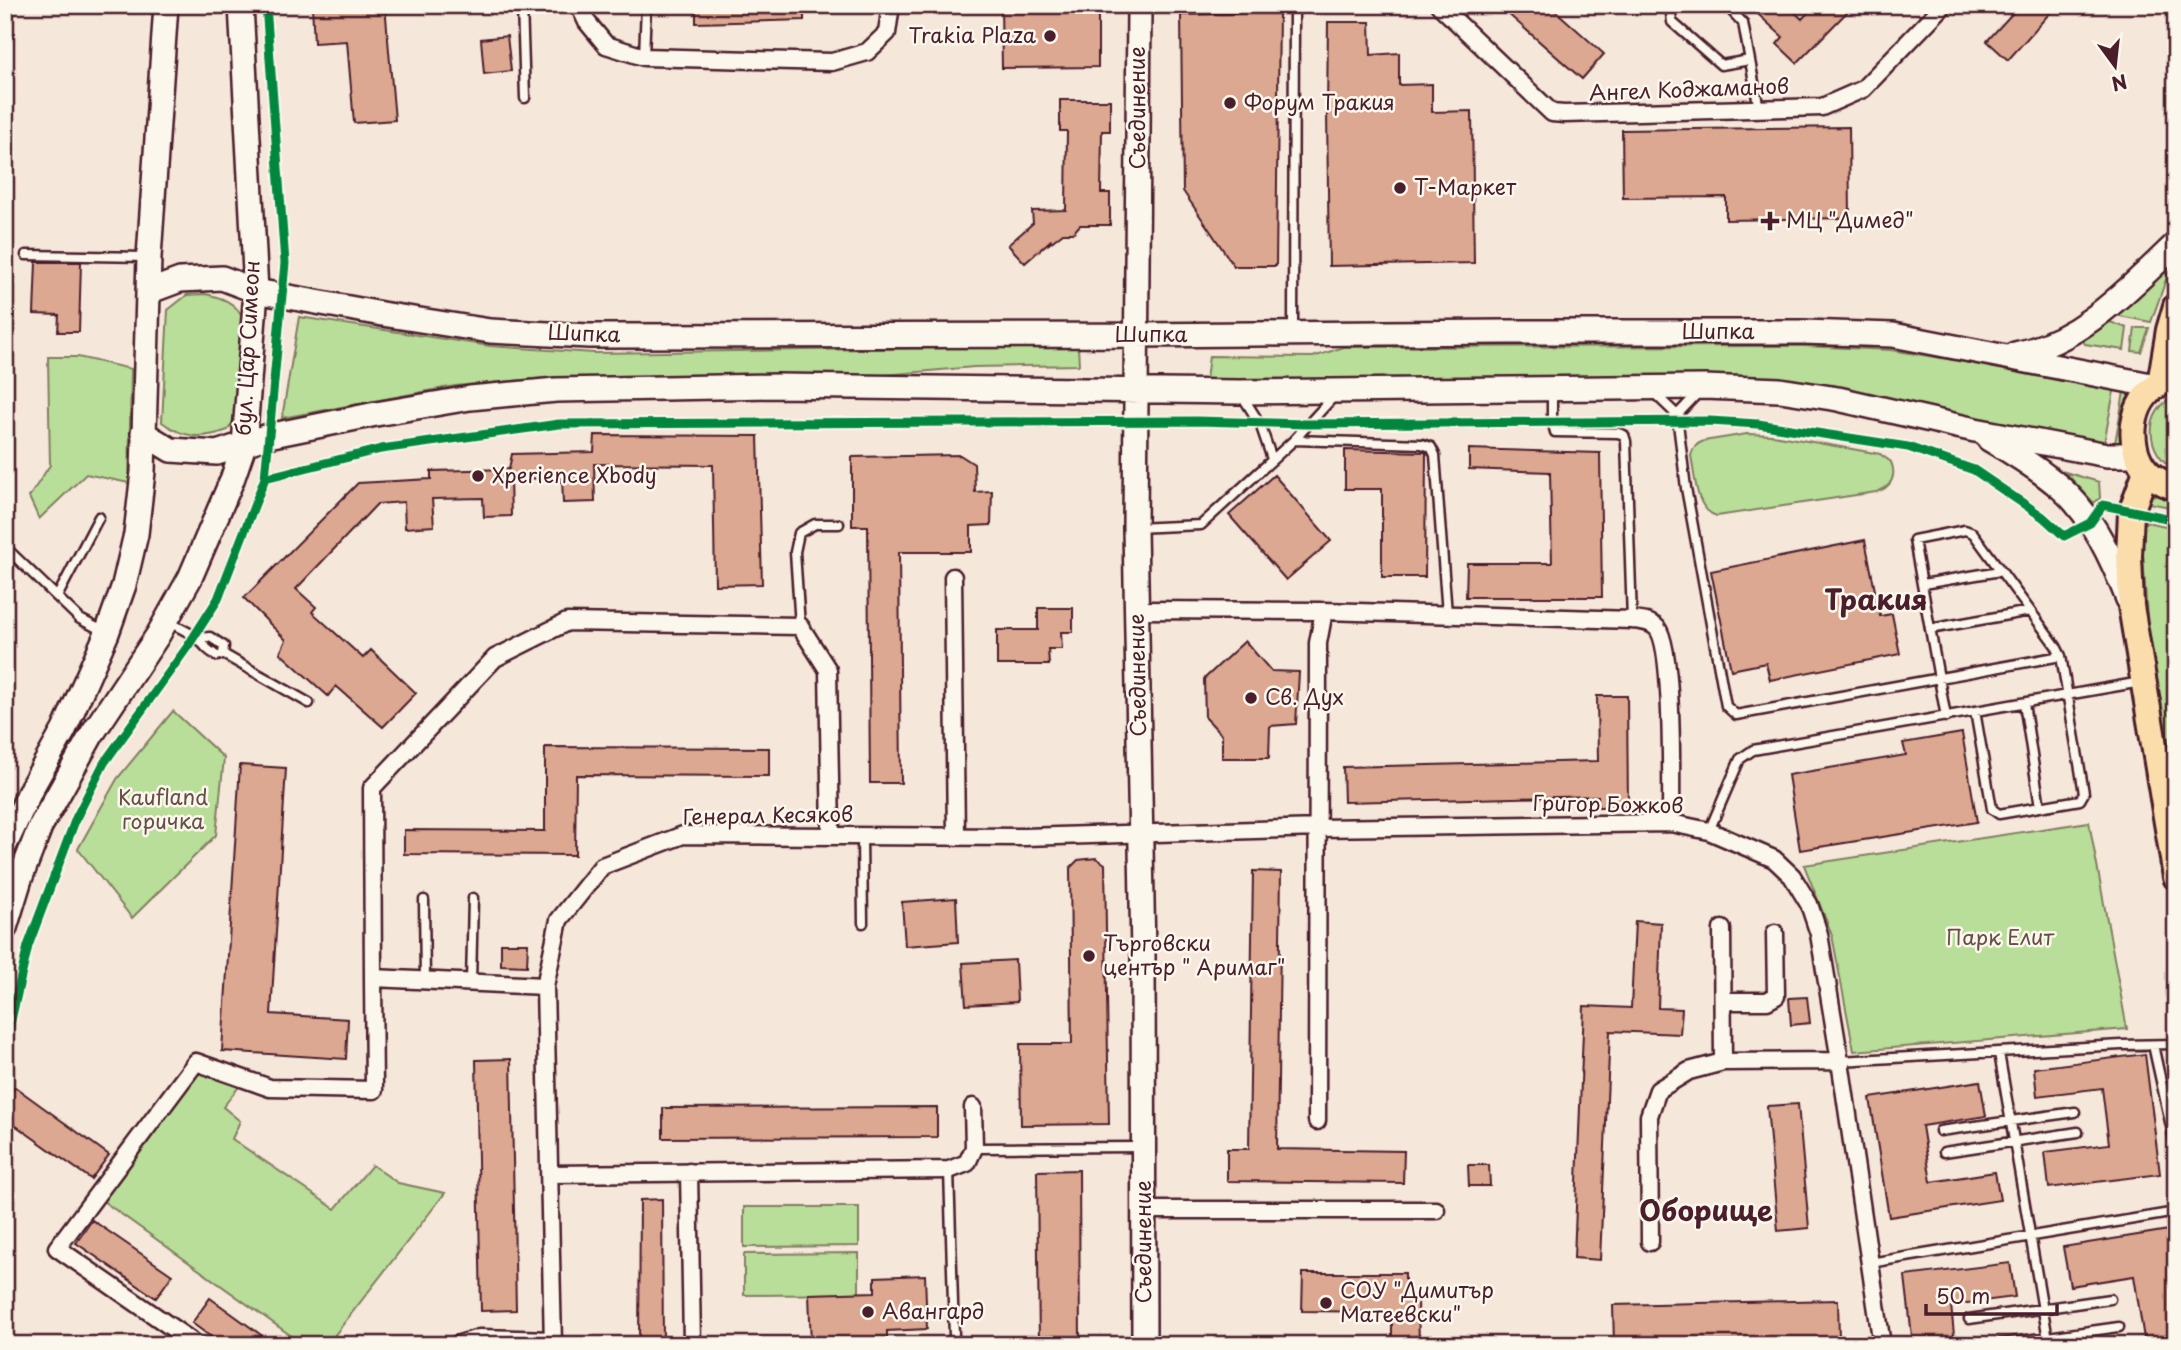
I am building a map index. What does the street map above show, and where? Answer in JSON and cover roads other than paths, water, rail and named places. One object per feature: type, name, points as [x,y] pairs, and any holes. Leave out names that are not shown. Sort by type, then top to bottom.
[{"type":"main road","points":[[5,845],[64,730],[107,633],[124,585],[136,534],[143,471],[149,257],[166,5]]},
{"type":"main road","name":"бул. Цар Симеон","points":[[5,928],[40,827],[92,734],[166,620],[195,567],[233,480],[244,445],[256,291],[241,5]]},
{"type":"main road","name":"Съединение","points":[[1139,5],[1135,528],[1144,1147],[1144,1345]]},
{"type":"main road","points":[[2005,355],[2046,346],[2074,332],[2096,316],[2176,244]]},
{"type":"main road","name":"Шипка","points":[[148,292],[180,280],[222,278],[256,291],[382,314],[490,331],[564,335],[1507,332],[1893,335],[2164,382]]},
{"type":"main road","points":[[2176,306],[2169,330],[2164,382],[2142,401],[2135,420],[2133,436],[2141,463],[2131,512],[2131,606],[2176,877]]},
{"type":"main road","points":[[143,433],[171,450],[217,453],[268,436],[376,414],[470,397],[556,390],[777,386],[1239,392],[1704,387],[1780,390],[1827,397],[1975,430],[2107,455],[2141,463],[2158,480],[2176,488]]},
{"type":"main road","points":[[1975,430],[2032,464],[2064,490],[2111,556],[2131,606]]},
{"type":"main road","points":[[32,788],[55,797]]},
{"type":"street","points":[[579,5],[587,22],[606,46],[643,57],[832,62],[867,52],[887,33],[891,6]]},
{"type":"street","name":"Ангел Коджаманов","points":[[1438,5],[1552,113],[1564,114],[1822,107],[1863,89],[1944,5]]},
{"type":"street","points":[[953,577],[956,837]]},
{"type":"street","points":[[1137,610],[1324,611],[1649,622],[1659,630],[1668,661],[1671,823]]},
{"type":"street","points":[[1317,1121],[1318,643],[1324,611]]},
{"type":"street","points":[[197,1345],[57,1248],[196,1062],[270,1088],[374,1090],[372,788],[495,657],[567,622],[800,626],[828,670],[831,835]]},
{"type":"street","name":"Григор Божков","points":[[1140,833],[1671,823],[1709,831],[1774,859],[1792,876],[1808,903],[1819,934],[1882,1345]]},
{"type":"street","name":"Генерал Кесяков","points":[[553,1342],[545,986],[559,920],[602,866],[683,835],[956,837],[1140,833]]},
{"type":"street","points":[[1722,929],[1723,1062]]},
{"type":"street","points":[[1723,1001],[1767,1001],[1776,996],[1775,933]]},
{"type":"street","points":[[373,978],[545,986]]},
{"type":"street","points":[[1650,1242],[1649,1116],[1658,1090],[1689,1071],[1723,1062],[1840,1061]]},
{"type":"street","points":[[550,1174],[949,1170],[967,1163],[974,1149],[973,1107]]},
{"type":"street","points":[[689,1172],[692,1343]]},
{"type":"street","points":[[1144,1210],[1436,1210]]},
{"type":"street","points":[[456,1345],[480,1338],[553,1342]]},
{"type":"lane","points":[[522,5],[525,98]]},
{"type":"lane","points":[[643,57],[646,5]]},
{"type":"lane","points":[[839,5],[891,6]]},
{"type":"lane","points":[[1293,334],[1294,5]]},
{"type":"lane","points":[[1670,5],[1672,22],[1721,65],[1750,60]]},
{"type":"lane","points":[[1726,5],[1743,23],[1759,108]]},
{"type":"lane","points":[[26,255],[149,257]]},
{"type":"lane","points":[[1677,415],[1704,387]]},
{"type":"lane","points":[[1648,388],[1677,415],[1686,488],[1727,706],[1736,715],[2061,656]]},
{"type":"lane","points":[[1552,389],[1552,421],[1555,432],[1624,435],[1632,620]]},
{"type":"lane","points":[[1135,528],[1201,525],[1294,440],[1340,390]]},
{"type":"lane","points":[[1239,392],[1260,424],[1272,459]]},
{"type":"lane","points":[[1294,440],[1422,443],[1431,447],[1435,455],[1447,614]]},
{"type":"lane","points":[[57,597],[99,517]]},
{"type":"lane","points":[[800,626],[794,552],[799,533],[815,524],[839,524]]},
{"type":"lane","points":[[1947,717],[1914,540],[1965,530],[1973,533],[2061,656],[2084,793],[2080,800],[1999,814],[1992,809],[1975,712]]},
{"type":"lane","points":[[5,547],[80,619],[107,633]]},
{"type":"lane","points":[[1923,584],[2000,570]]},
{"type":"lane","points":[[1930,629],[2030,611]]},
{"type":"lane","points":[[166,620],[199,638],[204,648],[217,656],[223,654],[309,703]]},
{"type":"lane","points":[[1709,831],[1740,759],[1753,750],[2144,681]]},
{"type":"lane","points":[[2024,703],[2040,807]]},
{"type":"lane","points":[[862,836],[863,923]]},
{"type":"lane","points":[[471,983],[473,898]]},
{"type":"lane","points":[[424,900],[425,981]]},
{"type":"lane","points":[[1840,1061],[2176,1044]]},
{"type":"lane","points":[[2153,1045],[2176,1149]]},
{"type":"lane","points":[[1999,1053],[2049,1341]]},
{"type":"lane","points":[[1940,1131],[2075,1112]]},
{"type":"lane","points":[[1944,1152],[2078,1132]]},
{"type":"lane","points":[[974,1149],[1144,1147]]},
{"type":"lane","points":[[949,1170],[954,1336],[950,1345]]},
{"type":"lane","points":[[1870,1263],[2176,1212]]},
{"type":"lane","points":[[1969,1319],[2110,1299]]},
{"type":"lane","points":[[1990,1345],[2049,1341],[2119,1327]]},
{"type":"place","name":"Trakia Plaza","points":[[1050,36]]},
{"type":"place","name":"Форум Тракия","points":[[1230,103]]},
{"type":"place","name":"Т-Маркет","points":[[1400,188]]},
{"type":"place","name":"МЦ \"Димед\"","points":[[1770,221]]},
{"type":"place","name":"Xperience Xbody","points":[[478,476]]},
{"type":"place","name":"Св. Дух","points":[[1251,698]]},
{"type":"place","name":"Търговски център \" Аримаг\"","points":[[1089,956]]},
{"type":"place","name":"СОУ \"Димитър Матеевски\"","points":[[1326,1303]]},
{"type":"place","name":"Авангард","points":[[868,1312]]},
{"type":"district","name":"Тракия","points":[[1876,600]]},
{"type":"district","name":"Оборище","points":[[1706,1211]]},
{"type":"park label","name":"Kaufland горичка","points":[[163,810]]},
{"type":"park label","name":"Парк Елит","points":[[2000,938]]}]
